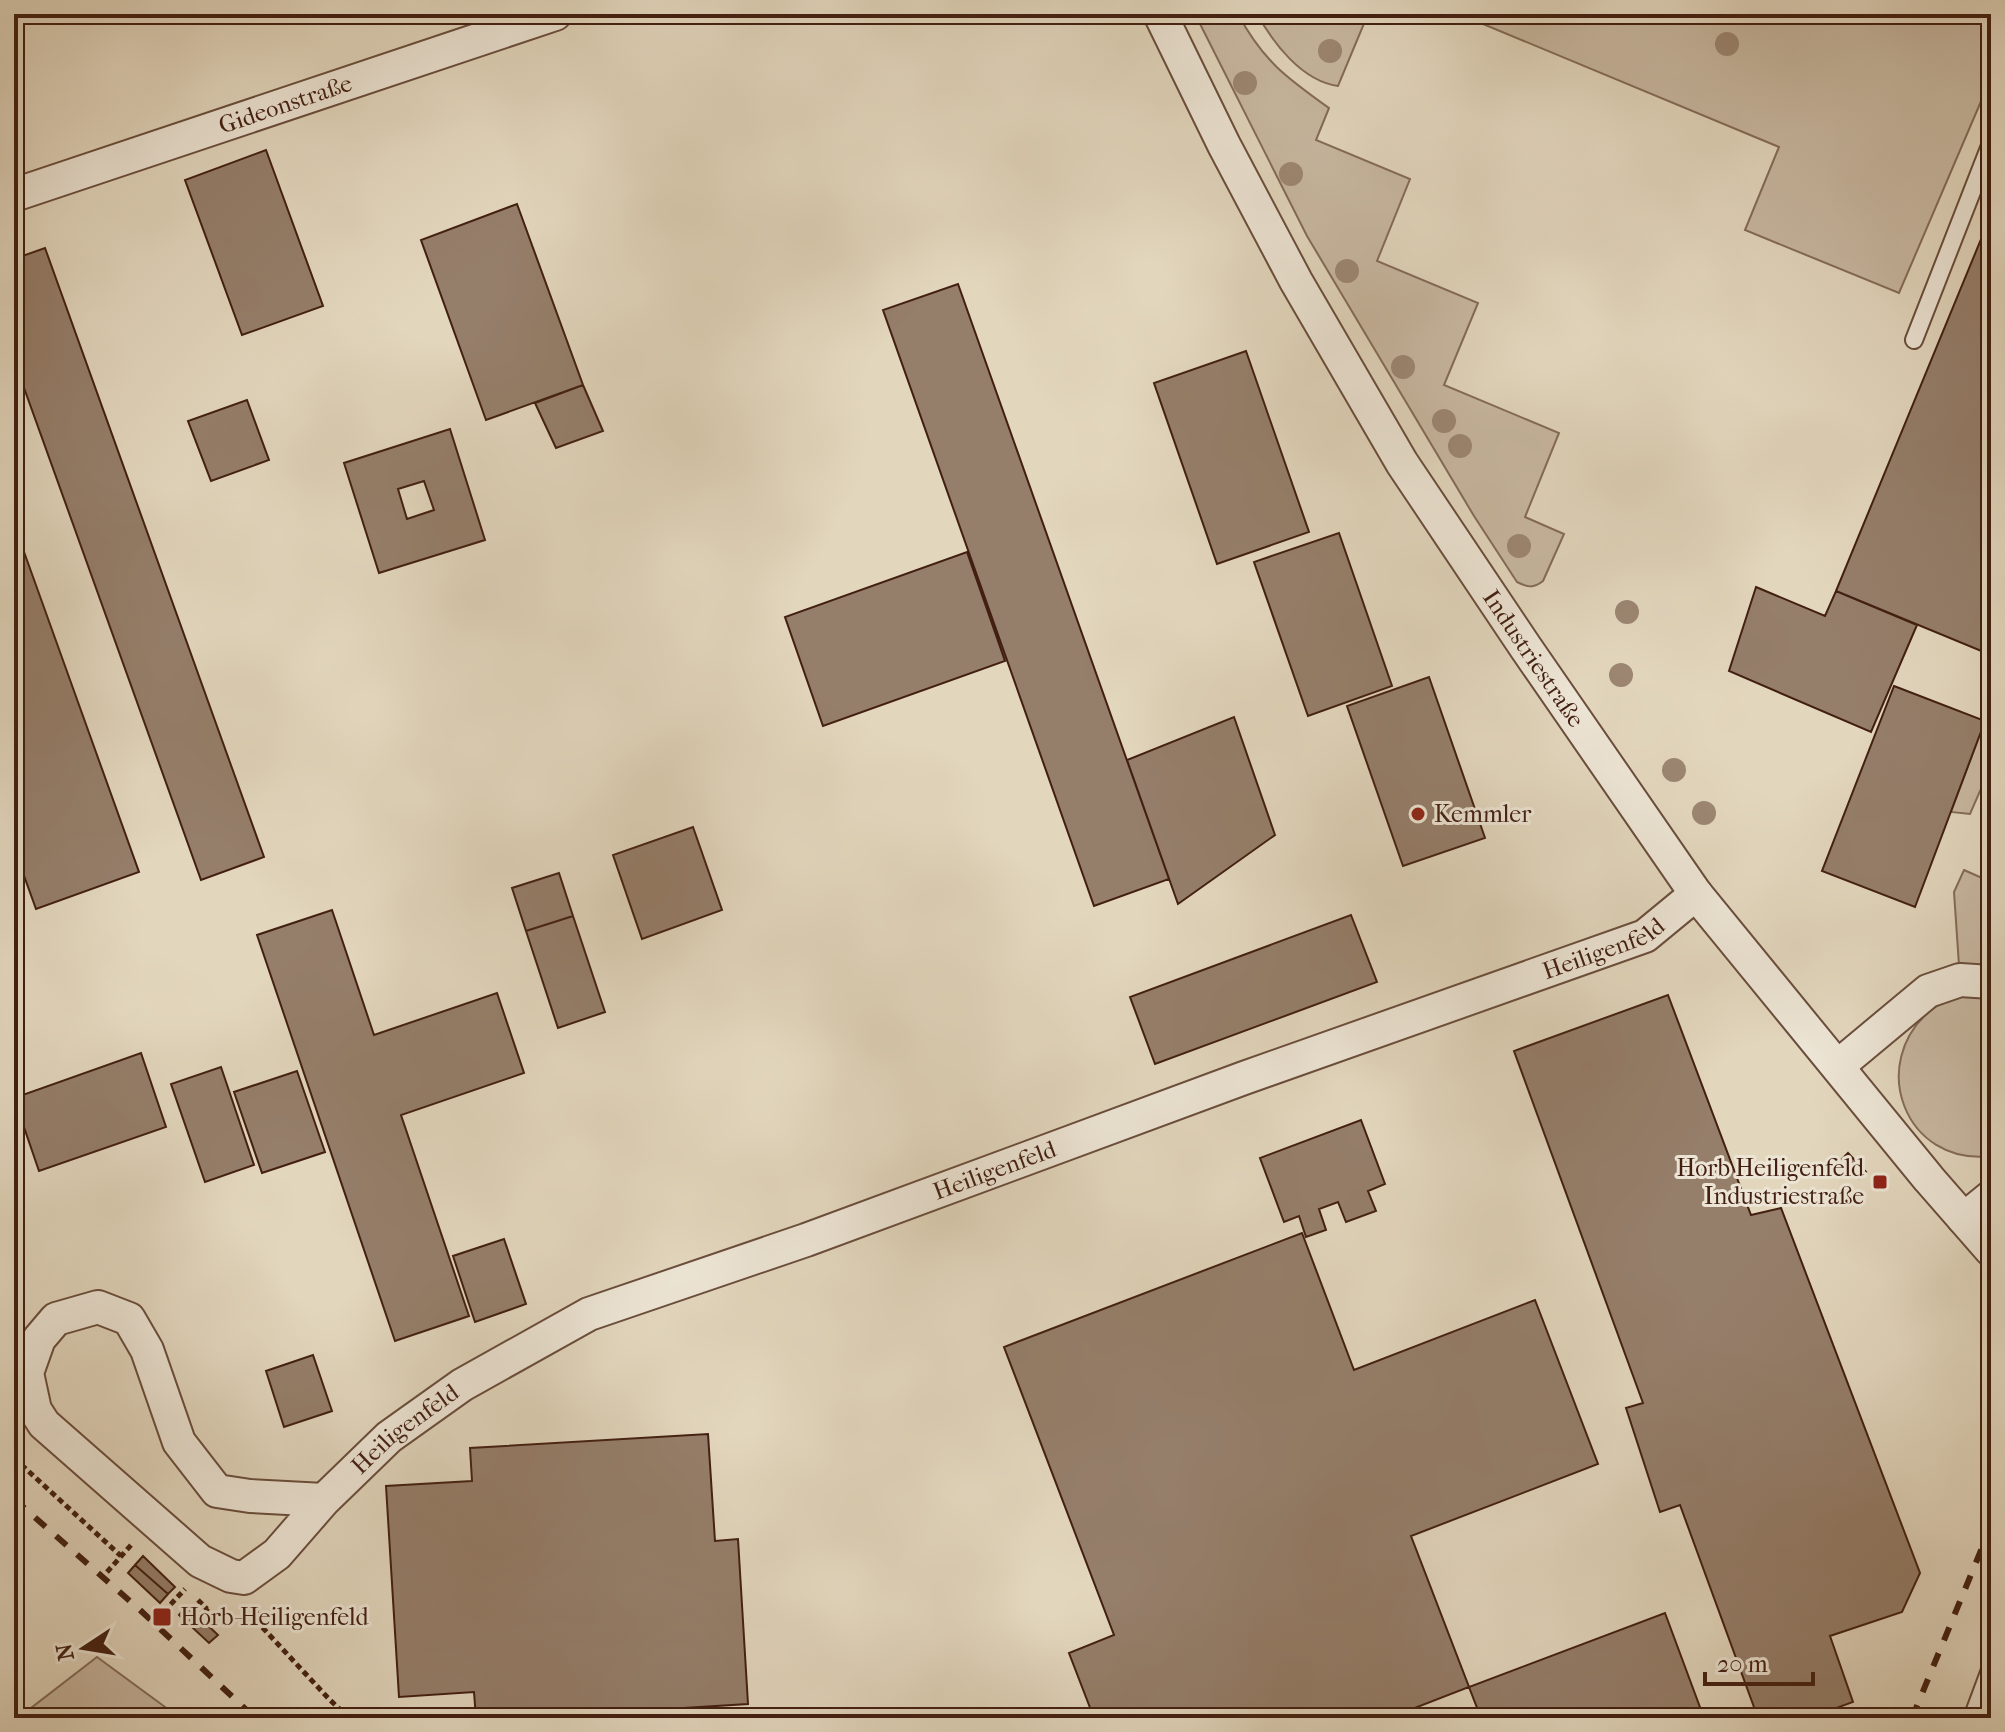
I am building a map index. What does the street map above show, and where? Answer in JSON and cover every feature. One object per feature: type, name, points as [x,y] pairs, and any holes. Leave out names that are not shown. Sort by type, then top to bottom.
[{"type":"street","name":"Gideonstraße","points":[[14,195],[555,14]]},
{"type":"street","name":"Industriestraße","points":[[1160,14],[1224,145],[1296,281],[1402,463],[1696,894],[1991,1250]]},
{"type":"street","name":"Heiligenfeld","points":[[244,1578],[277,1554],[324,1500],[389,1437],[462,1385],[589,1314],[806,1240],[1244,1078],[1645,936],[1696,894]]},
{"type":"street","points":[[1838,1066],[1928,991],[1960,980],[1991,982]]},
{"type":"street","points":[[1964,1219],[1991,1197]]},
{"type":"street","points":[[244,1578],[231,1576],[200,1561],[44,1424],[35,1410],[27,1373],[39,1339],[56,1319],[98,1307],[129,1319],[147,1350],[179,1442],[217,1491],[324,1500]]},
{"type":"lane","points":[[1914,340],[1991,143]]},
{"type":"lane","points":[[1972,1718],[1991,1667]]},
{"type":"path","points":[[14,1458],[121,1556]]},
{"type":"path","points":[[107,1572],[131,1546]]},
{"type":"path","points":[[244,1578],[262,1627],[349,1718]]},
{"type":"path","points":[[157,1619],[176,1598]]},
{"type":"shaded area","points":[[1195,14],[1238,14],[1257,44],[1277,67],[1329,108],[1316,140],[1410,179],[1377,261],[1478,303],[1444,385],[1559,433],[1525,517],[1564,534],[1539,584],[1530,586],[1517,582],[1474,516],[1307,236]]},
{"type":"shaded area","points":[[1257,14],[1368,14],[1338,86],[1325,83],[1301,69],[1281,49]]},
{"type":"shaded area","points":[[1459,14],[1991,14],[1991,78],[1899,293],[1745,230],[1779,147]]},
{"type":"shaded area","points":[[1991,704],[1991,766],[1970,814],[1951,812]]},
{"type":"shaded area","points":[[1964,870],[1991,882],[1991,982],[1960,980],[1954,892]]},
{"type":"shaded area","points":[[1967,995],[1991,997],[1991,1156],[1961,1155],[1936,1145],[1917,1128],[1904,1106],[1899,1082],[1901,1056],[1912,1031],[1932,1009]]},
{"type":"shaded area","points":[[97,1657],[180,1718],[14,1718],[14,1706],[27,1711]]},
{"type":"building","points":[[266,150],[323,306],[242,335],[185,180]]},
{"type":"building","points":[[517,204],[583,385],[486,420],[421,240]]},
{"type":"building","points":[[1991,215],[1991,655],[1836,591]]},
{"type":"building","points":[[45,248],[264,857],[201,880],[14,360],[14,259]]},
{"type":"building","points":[[958,284],[1169,879],[1094,906],[883,310]]},
{"type":"building","points":[[1246,351],[1309,532],[1217,564],[1154,383]]},
{"type":"building","points":[[583,385],[603,431],[556,448],[535,403]]},
{"type":"building","points":[[247,400],[269,460],[211,481],[188,421]]},
{"type":"building","points":[[450,429],[485,540],[379,573],[344,463]],"holes":[[[424,481],[434,510],[407,519],[398,489]]]},
{"type":"building","points":[[14,524],[139,872],[36,909],[14,848]]},
{"type":"building","points":[[1339,533],[1392,686],[1308,716],[1254,562]]},
{"type":"building","points":[[967,552],[1005,661],[823,726],[785,617]]},
{"type":"building","points":[[1756,587],[1825,616],[1836,591],[1917,625],[1871,732],[1729,671]]},
{"type":"building","points":[[1429,677],[1485,838],[1403,866],[1347,706]]},
{"type":"building","points":[[1894,686],[1985,721],[1915,907],[1822,871]]},
{"type":"building","points":[[1234,717],[1275,835],[1178,904],[1127,760]]},
{"type":"building","points":[[693,827],[722,910],[642,939],[613,855]]},
{"type":"building","points":[[559,873],[573,916],[526,931],[512,888]]},
{"type":"building","points":[[332,910],[374,1035],[497,993],[524,1073],[401,1115],[469,1316],[395,1341],[257,935]]},
{"type":"building","points":[[1351,915],[1377,982],[1155,1064],[1130,997]]},
{"type":"building","points":[[573,916],[605,1012],[558,1028],[526,931]]},
{"type":"building","points":[[1668,995],[1751,1215],[1781,1208],[1920,1573],[1902,1612],[1830,1636],[1853,1702],[1809,1718],[1758,1718],[1680,1505],[1660,1512],[1626,1408],[1643,1403],[1514,1051]]},
{"type":"building","points":[[141,1053],[166,1127],[39,1171],[14,1098]]},
{"type":"building","points":[[221,1067],[254,1165],[205,1182],[171,1084]]},
{"type":"building","points":[[297,1071],[325,1152],[262,1173],[234,1092]]},
{"type":"building","points":[[1361,1120],[1385,1184],[1368,1191],[1376,1211],[1346,1222],[1338,1202],[1319,1209],[1326,1230],[1306,1237],[1299,1216],[1284,1222],[1260,1158]]},
{"type":"building","points":[[1848,1153],[1866,1172],[1859,1178],[1842,1159]]},
{"type":"building","points":[[1302,1233],[1354,1370],[1535,1300],[1598,1464],[1411,1536],[1469,1687],[1389,1718],[1094,1718],[1069,1653],[1114,1635],[1004,1347]]},
{"type":"building","points":[[504,1239],[526,1304],[475,1322],[453,1256]]},
{"type":"building","points":[[313,1355],[332,1411],[284,1427],[266,1371]]},
{"type":"building","points":[[708,1434],[715,1541],[738,1539],[748,1704],[523,1718],[476,1718],[474,1692],[399,1697],[386,1486],[472,1481],[470,1448]]},
{"type":"building","points":[[143,1556],[175,1587],[168,1594],[135,1565]]},
{"type":"building","points":[[135,1565],[168,1594],[160,1603],[128,1573]]},
{"type":"building","points":[[187,1606],[218,1635],[209,1643],[179,1615]]},
{"type":"building","points":[[1665,1613],[1704,1718],[1481,1718],[1469,1687]]},
{"type":"railway","points":[[14,1499],[140,1610],[255,1718]]},
{"type":"railway","points":[[1912,1718],[1991,1526]]},
{"type":"place","name":"Kemmler","points":[[1418,814]]},
{"type":"place","name":"Horb Heiligenfeld Industriestraße","points":[[1880,1182]]},
{"type":"place","name":"Horb-Heiligenfeld","points":[[162,1617]]}]
